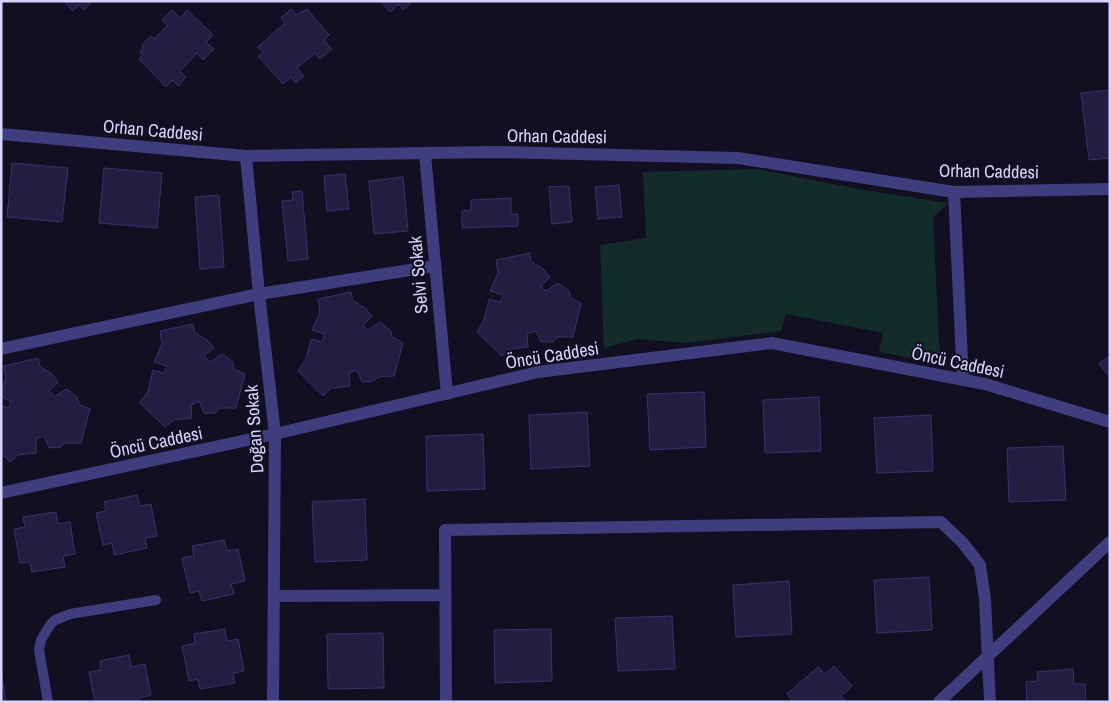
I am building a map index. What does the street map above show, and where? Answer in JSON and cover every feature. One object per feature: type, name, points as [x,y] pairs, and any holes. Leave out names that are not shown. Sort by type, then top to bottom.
[{"type":"street","name":"Orhan Caddesi","points":[[1,134],[246,156],[496,152],[738,158],[954,192],[1110,188]]},
{"type":"street","name":"Selvi Sokak","points":[[425,154],[447,394]]},
{"type":"street","name":"Doğan Sokak","points":[[246,156],[275,434],[273,702]]},
{"type":"street","points":[[954,192],[963,380]]},
{"type":"street","points":[[1,349],[259,294],[435,266]]},
{"type":"street","name":"Öncü Caddesi","points":[[1,493],[275,434],[538,372],[772,343],[985,384],[1110,422]]},
{"type":"street","points":[[446,702],[445,530],[942,522],[962,542],[980,565],[985,600],[990,702]]},
{"type":"street","points":[[939,702],[1110,542]]},
{"type":"street","points":[[275,596],[446,595]]},
{"type":"lane","points":[[48,702],[40,650],[41,640],[50,624],[62,616],[70,614],[156,600]]},
{"type":"green space","points":[[757,169],[864,190],[948,203],[933,217],[940,363],[879,352],[883,333],[786,314],[781,331],[687,343],[638,339],[604,348],[600,245],[646,238],[643,172]]},
{"type":"building","points":[[64,1],[92,1],[84,10],[79,5],[73,11]]},
{"type":"building","points":[[381,1],[412,2],[403,10],[399,4],[390,12]]},
{"type":"building","points":[[291,9],[296,15],[307,9],[329,35],[324,40],[332,49],[320,59],[315,53],[297,68],[304,76],[296,83],[291,77],[283,84],[258,56],[263,52],[258,47],[285,23],[281,18]]},
{"type":"building","points":[[172,10],[180,18],[187,10],[213,35],[206,42],[214,49],[203,60],[197,53],[180,71],[186,77],[178,86],[173,80],[166,87],[139,59],[143,55],[140,52],[143,48],[141,46],[151,36],[154,39],[168,25],[162,20]]},
{"type":"building","points":[[1110,90],[1110,158],[1089,160],[1081,93]]},
{"type":"building","points":[[12,163],[68,168],[62,222],[7,217]]},
{"type":"building","points":[[104,168],[162,173],[157,228],[99,223]]},
{"type":"building","points":[[345,174],[349,209],[327,211],[324,176]]},
{"type":"building","points":[[403,177],[408,231],[374,234],[369,181]]},
{"type":"building","points":[[619,185],[622,217],[598,219],[595,187]]},
{"type":"building","points":[[569,186],[572,222],[552,224],[549,187]]},
{"type":"building","points":[[302,191],[308,259],[288,261],[282,201],[293,200],[292,192]]},
{"type":"building","points":[[219,195],[224,267],[200,269],[195,197]]},
{"type":"building","points":[[511,198],[511,214],[518,214],[518,226],[462,228],[462,211],[471,210],[471,200]]},
{"type":"building","points":[[530,253],[531,262],[542,268],[550,277],[541,286],[546,291],[558,283],[569,291],[571,298],[581,303],[573,337],[556,337],[553,342],[541,342],[536,331],[527,334],[528,347],[510,349],[502,356],[477,332],[484,320],[489,299],[500,302],[503,295],[490,291],[498,273],[496,260]]},
{"type":"building","points":[[351,292],[353,301],[364,307],[372,316],[363,325],[368,330],[380,322],[391,331],[392,337],[403,343],[394,376],[378,377],[374,381],[362,382],[357,370],[349,373],[350,386],[331,388],[323,396],[298,371],[306,359],[311,339],[322,342],[325,334],[312,330],[320,313],[318,299]]},
{"type":"building","points":[[193,324],[195,333],[206,339],[214,348],[204,356],[210,362],[222,354],[233,362],[234,369],[245,374],[236,408],[220,408],[216,413],[204,413],[199,401],[191,405],[192,418],[174,420],[165,427],[140,403],[148,391],[153,370],[164,373],[167,366],[154,362],[162,344],[160,331]]},
{"type":"building","points":[[1110,356],[1110,378],[1099,363]]},
{"type":"building","points":[[38,358],[40,367],[51,373],[58,382],[49,391],[55,396],[67,389],[77,397],[79,404],[90,409],[81,443],[65,443],[61,447],[49,448],[44,436],[36,439],[36,453],[18,455],[10,462],[1,453],[1,406],[9,408],[11,401],[1,397],[1,391],[6,379],[4,366]]},
{"type":"building","points":[[704,392],[706,447],[650,450],[647,394]]},
{"type":"building","points":[[819,397],[821,451],[765,453],[763,400]]},
{"type":"building","points":[[587,412],[590,466],[531,469],[529,415]]},
{"type":"building","points":[[931,415],[933,471],[877,473],[874,418]]},
{"type":"building","points":[[483,434],[485,489],[427,491],[426,436]]},
{"type":"building","points":[[1063,446],[1066,500],[1009,502],[1007,448]]},
{"type":"building","points":[[137,495],[140,506],[151,504],[157,536],[145,538],[147,548],[114,555],[112,543],[103,545],[96,513],[106,511],[104,502]]},
{"type":"building","points":[[365,499],[367,560],[315,562],[312,502]]},
{"type":"building","points":[[56,512],[58,524],[70,522],[75,554],[63,556],[65,567],[32,572],[30,562],[20,563],[14,529],[25,527],[23,517]]},
{"type":"building","points":[[224,540],[227,551],[238,549],[245,581],[231,584],[234,594],[202,601],[199,591],[190,593],[182,558],[194,556],[192,546]]},
{"type":"building","points":[[929,577],[932,630],[877,633],[874,580]]},
{"type":"building","points":[[789,581],[792,634],[736,637],[733,585]]},
{"type":"building","points":[[672,616],[675,669],[618,671],[615,618]]},
{"type":"building","points":[[225,629],[227,641],[238,639],[244,671],[233,673],[235,683],[200,689],[198,679],[189,681],[182,646],[195,643],[194,634]]},
{"type":"building","points":[[551,629],[552,681],[495,683],[494,630]]},
{"type":"building","points":[[383,633],[384,688],[328,689],[327,634]]},
{"type":"building","points":[[129,655],[131,667],[145,664],[151,695],[139,698],[139,702],[95,702],[89,672],[101,670],[100,661]]},
{"type":"building","points":[[834,666],[852,686],[841,696],[846,702],[793,702],[787,694],[818,667],[825,674]]},
{"type":"building","points":[[1073,669],[1074,684],[1085,684],[1086,702],[1027,702],[1026,682],[1038,681],[1037,672]]},
{"type":"building","points":[[1,670],[6,702],[1,702]]}]
